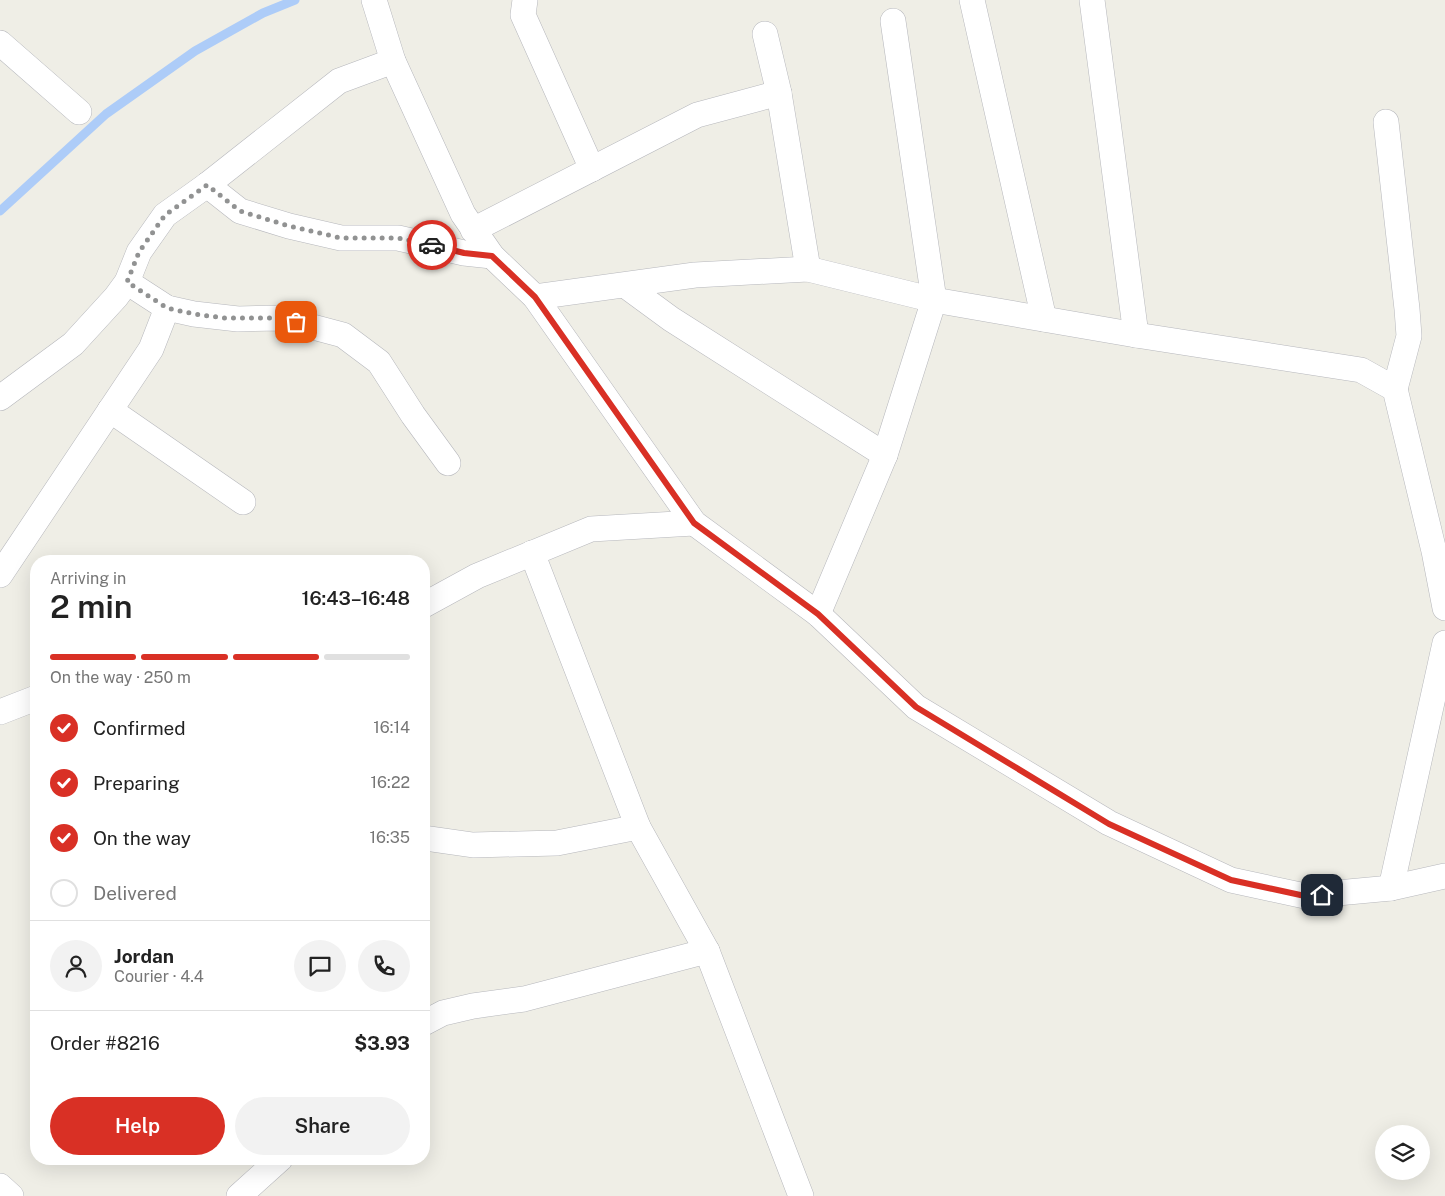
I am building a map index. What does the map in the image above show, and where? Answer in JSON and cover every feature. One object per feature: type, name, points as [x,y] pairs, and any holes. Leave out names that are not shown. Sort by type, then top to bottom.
[{"type":"street","points":[[374,0],[393,61],[463,214],[492,256],[535,297],[694,523],[818,614],[916,707],[1109,824],[1231,880],[1305,896],[1390,888],[1445,876]]},
{"type":"street","points":[[525,0],[524,15],[592,168]]},
{"type":"street","points":[[972,0],[1044,319]]},
{"type":"street","points":[[1092,0],[1136,335]]},
{"type":"street","points":[[818,614],[885,455],[934,300],[893,22]]},
{"type":"street","points":[[765,34],[779,93],[808,269]]},
{"type":"street","points":[[0,43],[79,112]]},
{"type":"street","points":[[0,398],[73,344],[116,297],[127,282],[139,252],[165,215],[207,185],[339,81],[393,61]]},
{"type":"street","points":[[473,230],[697,115],[779,93]]},
{"type":"street","points":[[1386,122],[1408,309],[1409,336],[1395,389],[1434,551],[1445,608]]},
{"type":"street","points":[[207,185],[240,211],[289,226],[341,238],[398,238],[464,253],[492,256]]},
{"type":"street","points":[[535,297],[695,275],[808,269],[934,300],[1136,335],[1361,370],[1395,389]]},
{"type":"street","points":[[127,282],[167,308],[194,314],[238,319],[279,318],[344,335],[380,362],[413,414],[448,463]]},
{"type":"street","points":[[626,286],[671,319],[885,455]]},
{"type":"street","points":[[0,575],[151,349],[167,308]]},
{"type":"street","points":[[110,410],[243,502]]},
{"type":"street","points":[[430,602],[477,576],[591,529],[694,523]]},
{"type":"street","points":[[532,553],[638,827],[708,951],[801,1196]]},
{"type":"street","points":[[1390,888],[1445,642]]},
{"type":"street","points":[[0,712],[30,700]]},
{"type":"street","points":[[430,839],[473,845],[557,843],[638,827]]},
{"type":"street","points":[[430,1020],[443,1013],[524,999],[708,951]]},
{"type":"street","points":[[240,1196],[274,1165]]},
{"type":"street","points":[[0,1186],[11,1196]]},
{"type":"waterway","points":[[0,211],[106,114],[195,51],[263,13],[295,0]]},
{"type":"way so far","points":[[296,322],[279,318],[224,318],[167,308],[127,282],[139,252],[165,215],[207,185],[240,211],[289,226],[341,238],[398,238],[432,245]]},
{"type":"route","points":[[432,245],[464,253],[492,256],[535,297],[694,523],[818,614],[916,707],[1109,824],[1231,880],[1305,896],[1322,895]]}]
